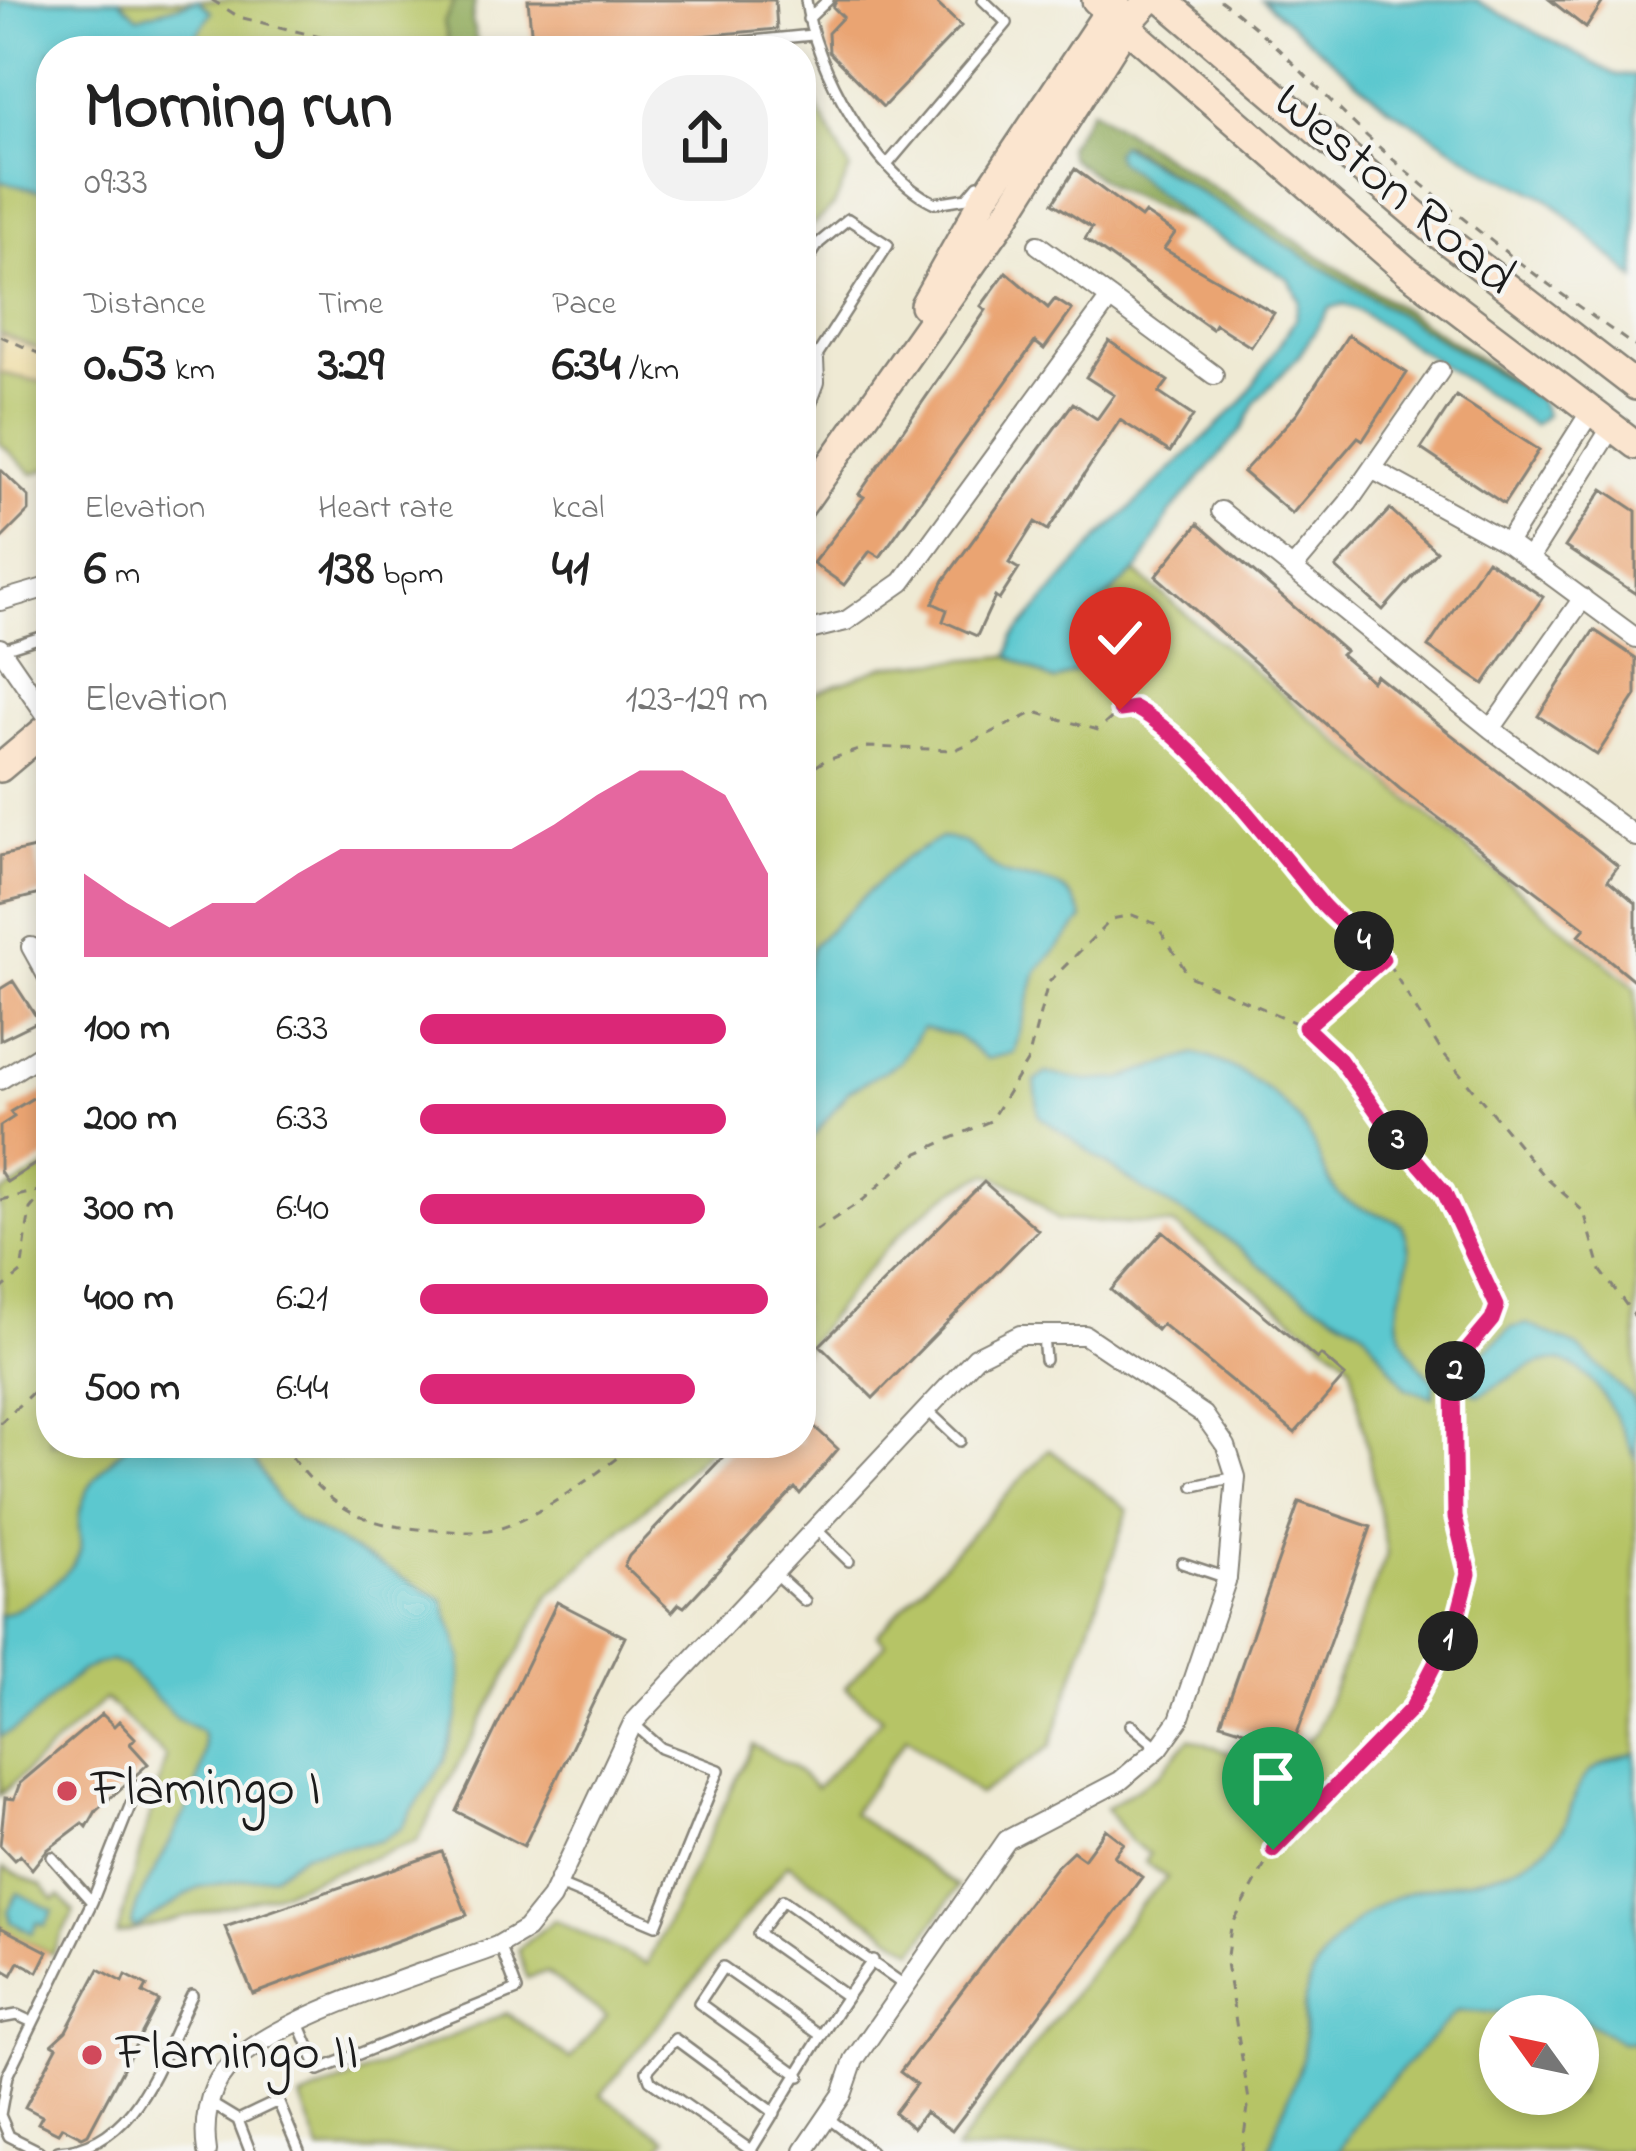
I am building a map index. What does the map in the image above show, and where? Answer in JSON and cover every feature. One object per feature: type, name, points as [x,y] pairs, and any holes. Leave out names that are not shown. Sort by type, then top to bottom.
[{"type":"main road","points":[[854,429],[986,195],[1069,70],[1111,9],[1149,0]]},
{"type":"main road","name":"Weston Road","points":[[1163,0],[1437,232],[1636,386]]},
{"type":"main road","points":[[816,484],[1003,220],[1111,9]]},
{"type":"main road","name":"Weston Road","points":[[1111,9],[1407,271],[1636,445]]},
{"type":"main road","points":[[0,768],[36,736]]},
{"type":"street","points":[[1038,245],[1214,374]]},
{"type":"street","points":[[816,628],[846,621],[902,581],[1109,298]]},
{"type":"street","points":[[1294,567],[1372,469],[1440,371]]},
{"type":"street","points":[[1508,543],[1600,421]]},
{"type":"street","points":[[1528,560],[1600,421]]},
{"type":"street","points":[[1372,469],[1508,543],[1636,638]]},
{"type":"street","points":[[1221,511],[1491,728],[1636,837]]},
{"type":"street","points":[[0,602],[36,591]]},
{"type":"street","points":[[1491,728],[1583,598]]},
{"type":"street","points":[[0,649],[36,701]]},
{"type":"street","points":[[31,947],[36,956]]},
{"type":"street","points":[[0,1081],[36,1058]]},
{"type":"street","points":[[207,2151],[204,2130],[210,2104],[226,2071],[298,2023],[500,1945],[526,1929],[557,1884],[633,1723],[700,1668],[774,1573],[976,1357],[1020,1335],[1085,1335],[1204,1414],[1226,1447],[1236,1477],[1228,1578],[1179,1720],[1159,1748],[1120,1780],[1007,1840],[854,2060],[828,2118],[804,2151]]},
{"type":"lane","points":[[793,36],[812,34],[806,0]]},
{"type":"lane","points":[[808,19],[828,0]]},
{"type":"lane","points":[[887,165],[1007,23],[983,0]]},
{"type":"lane","points":[[816,46],[830,87],[887,165],[905,187],[935,203],[967,198],[1029,108],[1069,70]]},
{"type":"lane","points":[[816,246],[848,219],[888,245],[816,345]]},
{"type":"lane","points":[[0,649],[36,638]]},
{"type":"lane","points":[[1043,1335],[1045,1360]]},
{"type":"lane","points":[[926,1409],[961,1441]]},
{"type":"lane","points":[[1194,1486],[1236,1477]]},
{"type":"lane","points":[[815,1529],[848,1561]]},
{"type":"lane","points":[[1182,1563],[1228,1578]]},
{"type":"lane","points":[[774,1573],[805,1601]]},
{"type":"lane","points":[[557,1884],[656,1925],[719,1770],[661,1748],[633,1723]]},
{"type":"lane","points":[[1131,1724],[1159,1748]]},
{"type":"lane","points":[[39,2151],[9,2136],[0,2115],[7,2076],[92,1902],[138,1786]]},
{"type":"lane","points":[[52,1858],[92,1902]]},
{"type":"lane","points":[[846,1996],[758,1934],[783,1900],[904,1985]]},
{"type":"lane","points":[[298,2023],[320,2070],[517,1990],[500,1945]]},
{"type":"lane","points":[[775,2113],[675,2039],[647,2071],[650,2080],[752,2151],[800,2076],[819,2033],[873,1960]]},
{"type":"lane","points":[[800,2076],[699,2002],[723,1966],[819,2033]]},
{"type":"lane","points":[[58,2151],[103,2142],[126,2124],[192,1995]]},
{"type":"lane","points":[[0,2004],[30,2021]]},
{"type":"lane","points":[[0,2018],[17,2015]]},
{"type":"lane","points":[[238,2120],[278,2101],[299,2151]]},
{"type":"lane","points":[[210,2104],[238,2120],[250,2151]]},
{"type":"lane","points":[[828,2118],[865,2149]]},
{"type":"path","points":[[212,0],[239,16],[306,36]]},
{"type":"path","points":[[1220,0],[1304,69],[1419,181],[1636,347]]},
{"type":"path","points":[[0,336],[36,352]]},
{"type":"path","points":[[816,766],[868,748],[956,750],[1035,712],[1098,730],[1124,706],[1135,708],[1237,803],[1302,873],[1319,901],[1383,959],[1440,1049],[1542,1174],[1584,1212],[1601,1271],[1636,1318]]},
{"type":"path","points":[[816,1230],[863,1200],[912,1156],[990,1121],[1028,1060],[1048,982],[1112,920],[1132,915],[1156,924],[1190,976],[1305,1027],[1340,1060],[1390,1130],[1444,1192],[1497,1306],[1492,1320],[1457,1362],[1453,1385],[1455,1517],[1469,1574],[1456,1623],[1412,1708],[1273,1850],[1231,1928],[1226,1963],[1249,2100],[1242,2151]]},
{"type":"path","points":[[1305,1027],[1383,959]]},
{"type":"path","points":[[0,1200],[36,1193]]},
{"type":"path","points":[[0,1291],[21,1273],[36,1198]]},
{"type":"path","points":[[0,1423],[36,1390]]},
{"type":"path","points":[[293,1458],[311,1482],[363,1520],[385,1529],[458,1532],[502,1528],[612,1458]]},
{"type":"green space","points":[[0,0],[455,0],[444,22],[447,36],[36,36],[36,473],[0,443]]},
{"type":"green space","points":[[455,0],[475,0],[476,36],[447,36],[444,22]]},
{"type":"green space","points":[[816,105],[850,169],[833,207],[816,222]]},
{"type":"green space","points":[[1091,109],[1540,401],[1332,278],[1125,144],[1118,160],[1195,224],[1113,188],[1070,158],[1067,147]]},
{"type":"green space","points":[[1135,572],[1636,988],[1636,2151],[955,2151],[1140,1905],[1167,1878],[1145,1862],[1150,1854],[1131,1842],[1106,1808],[1159,1774],[1190,1738],[1276,1771],[1316,1732],[1387,1554],[1351,1363],[1174,1225],[1058,1220],[1024,1190],[988,1174],[961,1187],[908,1226],[816,1336],[816,692],[885,666],[1009,656],[1054,681],[1085,667],[1102,602]]},
{"type":"green space","points":[[36,1174],[36,1458],[700,1458],[549,1596],[417,1841],[274,1894],[117,1935],[166,1757],[105,1699],[0,1795],[0,1194]]},
{"type":"green space","points":[[1049,1449],[1128,1510],[1051,1746],[979,1795],[907,1737],[852,1813],[958,1887],[914,1951],[788,1864],[601,2095],[667,2139],[657,2151],[320,2151],[301,2099],[507,2013],[570,2059],[606,2016],[546,1972],[527,1978],[518,1949],[554,1920],[647,1964],[753,1745],[792,1766],[816,1788],[882,1718],[845,1687],[886,1643],[877,1635]]},
{"type":"green space","points":[[4,1868],[42,1886],[54,1900],[60,1896],[74,1912],[52,1954],[0,1927]]},
{"type":"sand","points":[[0,334],[36,348],[36,381],[0,373]]},
{"type":"water","points":[[0,0],[119,0],[138,17],[198,0],[211,12],[196,36],[36,36],[36,190],[0,181]]},
{"type":"water","points":[[1262,0],[1475,0],[1616,75],[1636,75],[1636,279],[1547,198],[1493,173],[1385,105]]},
{"type":"water","points":[[1120,144],[1540,401],[1546,415],[1534,425],[1361,312],[1344,304],[1330,308],[1298,357],[1257,400],[1242,429],[1170,513],[1140,567],[1102,602],[1085,667],[1054,681],[1009,656],[1013,638],[1098,539],[1242,402],[1295,320],[1299,300],[1289,279],[1195,224],[1118,160],[1114,153]]},
{"type":"water","points":[[941,838],[952,839],[967,844],[1006,874],[1053,884],[1075,902],[1083,919],[1037,971],[1014,1053],[987,1059],[957,1036],[922,1028],[900,1062],[849,1091],[816,1133],[816,942],[902,860]]},
{"type":"water","points":[[1196,1054],[1228,1066],[1273,1095],[1308,1133],[1337,1192],[1402,1225],[1408,1264],[1398,1314],[1401,1333],[1435,1382],[1433,1397],[1406,1388],[1365,1331],[1288,1287],[1225,1237],[1145,1191],[1039,1116],[1035,1082],[1046,1073],[1088,1081],[1121,1079]]},
{"type":"water","points":[[1527,1324],[1578,1347],[1631,1397],[1636,1407],[1636,1459],[1604,1396],[1565,1362],[1533,1366],[1480,1395],[1465,1389],[1466,1368],[1511,1328]]},
{"type":"water","points":[[114,1458],[253,1458],[278,1500],[298,1520],[443,1600],[462,1657],[458,1714],[445,1760],[401,1828],[380,1841],[304,1853],[274,1875],[199,1887],[136,1928],[131,1925],[192,1796],[204,1751],[202,1732],[177,1718],[125,1667],[111,1661],[80,1673],[29,1719],[0,1736],[0,1616],[34,1599],[76,1560],[80,1510]]},
{"type":"water","points":[[1636,1754],[1636,2042],[1621,2042],[1599,2029],[1599,1995],[1479,1995],[1479,2012],[1457,2011],[1368,2105],[1339,2151],[1270,2151],[1303,2055],[1309,1983],[1330,1949],[1359,1919],[1393,1898],[1494,1874],[1541,1852],[1566,1822],[1581,1782],[1609,1762]]},
{"type":"water","points":[[18,1893],[53,1911],[45,1926],[38,1922],[32,1933],[11,1922],[8,1911]]},
{"type":"building","points":[[528,0],[775,0],[777,29],[699,36],[532,36]]},
{"type":"building","points":[[837,0],[933,0],[961,26],[883,107],[829,52],[828,33],[843,17],[833,7]]},
{"type":"building","points":[[1550,0],[1604,0],[1586,28]]},
{"type":"building","points":[[1075,169],[1141,218],[1145,213],[1175,233],[1164,249],[1274,313],[1251,347],[1215,324],[1212,329],[1085,239],[1092,228],[1053,203]]},
{"type":"building","points":[[1006,272],[1048,308],[1055,299],[1072,310],[1044,349],[1035,342],[880,557],[870,551],[844,585],[816,565],[816,559],[864,497],[859,494],[986,310],[981,306]]},
{"type":"building","points":[[1348,335],[1407,373],[1363,440],[1358,437],[1292,514],[1243,472],[1297,413]]},
{"type":"building","points":[[1109,341],[1168,381],[1159,393],[1193,416],[1170,452],[1120,420],[1048,530],[1035,522],[1009,563],[1019,569],[999,600],[995,597],[977,636],[943,621],[947,610],[933,603],[944,580],[1073,403],[1097,419],[1114,395],[1086,377]]},
{"type":"building","points":[[1456,396],[1539,450],[1504,504],[1421,449]]},
{"type":"building","points":[[0,469],[29,497],[29,511],[0,540]]},
{"type":"building","points":[[1603,489],[1636,511],[1636,594],[1565,547]]},
{"type":"building","points":[[1390,509],[1436,551],[1383,610],[1336,568]]},
{"type":"building","points":[[1198,524],[1345,651],[1341,655],[1372,681],[1376,675],[1618,866],[1608,880],[1636,903],[1636,982],[1579,935],[1585,928],[1400,789],[1156,576]]},
{"type":"building","points":[[1487,560],[1543,597],[1484,684],[1428,647]]},
{"type":"building","points":[[1594,630],[1636,658],[1636,695],[1597,755],[1538,716]]},
{"type":"building","points":[[34,848],[36,895],[0,904],[0,856]]},
{"type":"building","points":[[13,981],[36,1022],[0,1040],[0,989]]},
{"type":"building","points":[[36,1096],[36,1164],[7,1182],[0,1171],[0,1126],[14,1117],[10,1112]]},
{"type":"building","points":[[984,1182],[1038,1230],[873,1398],[820,1345]]},
{"type":"building","points":[[1163,1231],[1317,1359],[1321,1355],[1345,1376],[1295,1433],[1162,1324],[1157,1330],[1111,1290]]},
{"type":"building","points":[[816,1428],[838,1449],[800,1494],[795,1488],[684,1607],[679,1604],[672,1612],[624,1566],[722,1458],[816,1458]]},
{"type":"building","points":[[1299,1502],[1371,1527],[1293,1745],[1221,1723]]},
{"type":"building","points":[[557,1602],[625,1637],[524,1846],[456,1811]]},
{"type":"building","name":"Flamingo I","points":[[102,1714],[114,1726],[119,1721],[135,1738],[130,1744],[148,1764],[96,1811],[87,1827],[83,1823],[47,1850],[32,1869],[20,1855],[14,1860],[0,1845],[5,1798],[14,1799],[20,1783]]},
{"type":"building","points":[[1106,1829],[1124,1843],[1114,1856],[1142,1877],[952,2131],[925,2112],[913,2128],[894,2113],[916,2084],[900,2072],[1056,1867],[1073,1851],[1084,1859]]},
{"type":"building","points":[[442,1852],[467,1915],[253,1994],[225,1927]]},
{"type":"building","points":[[0,1927],[48,1952],[38,1972],[19,1962],[12,1975],[0,1968]]},
{"type":"building","name":"Flamingo II","points":[[99,1969],[123,1982],[126,1975],[147,1986],[143,1993],[159,2001],[88,2134],[82,2137],[62,2127],[58,2133],[38,2123],[42,2116],[25,2107],[57,2047],[52,2044],[66,2031]]},
{"type":"place","name":"Flamingo I","points":[[67,1791]]},
{"type":"place","name":"Flamingo II","points":[[92,2055]]},
{"type":"route","points":[[1120,710],[1135,708],[1168,735],[1302,873],[1319,901],[1383,959],[1305,1027],[1340,1060],[1390,1130],[1444,1192],[1478,1272],[1496,1298],[1495,1316],[1457,1362],[1453,1385],[1455,1517],[1469,1574],[1456,1623],[1412,1708],[1273,1850]]}]
